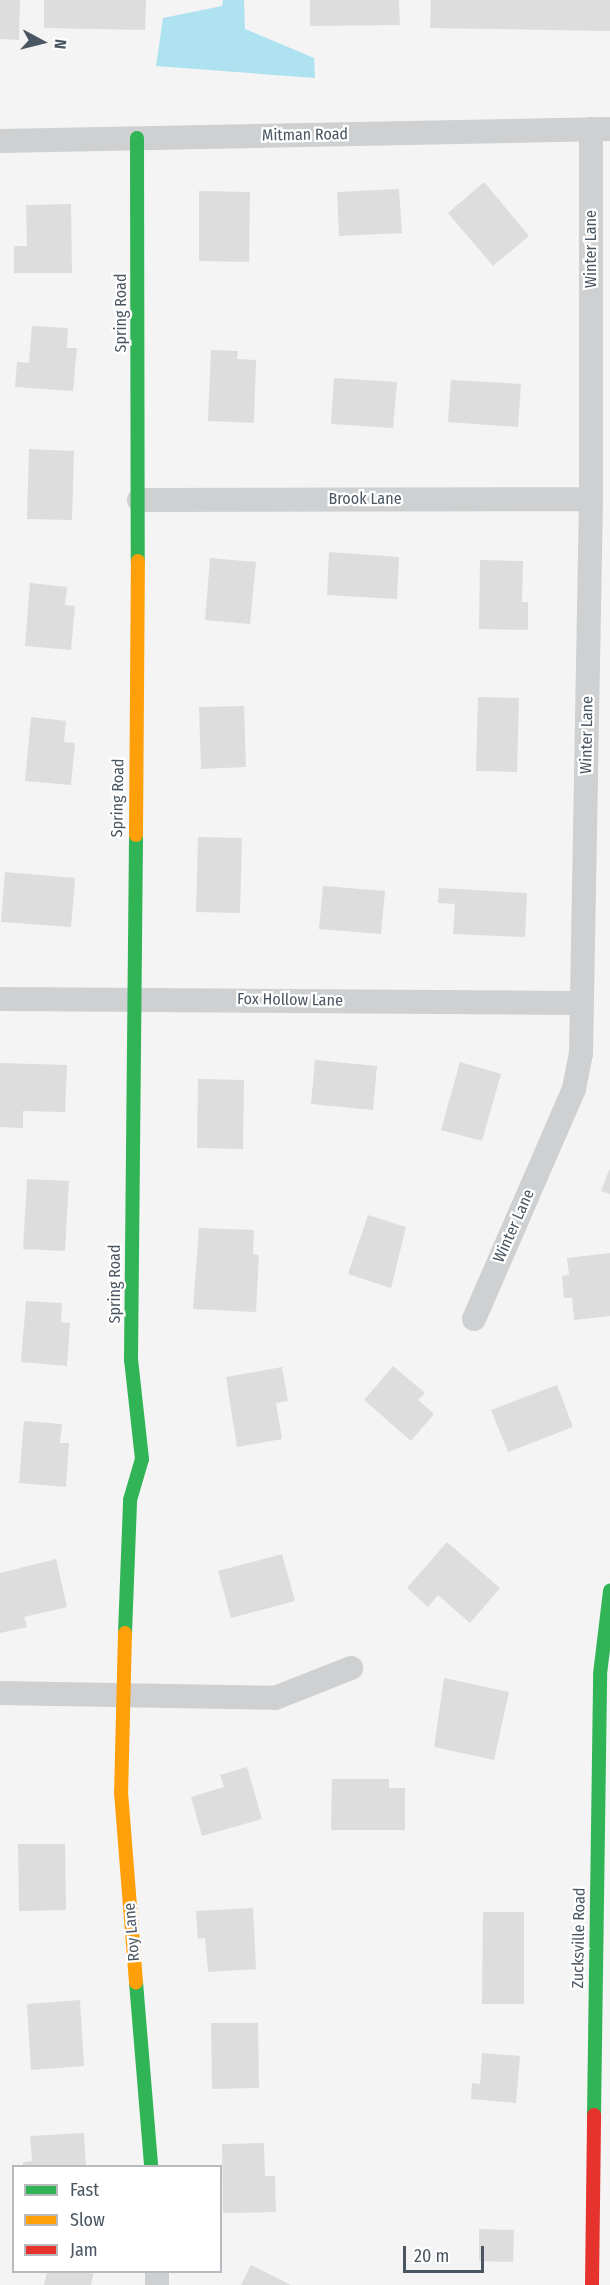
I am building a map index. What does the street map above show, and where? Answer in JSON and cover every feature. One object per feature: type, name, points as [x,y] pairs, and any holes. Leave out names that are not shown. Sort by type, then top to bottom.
[{"type":"street","name":"Mitman Road","points":[[0,141],[600,129]]},
{"type":"street","name":"Winter Lane","points":[[474,1319],[574,1089],[581,1054],[580,1003],[600,129]]},
{"type":"street","name":"Spring Road","points":[[137,138],[139,500],[132,999],[132,1392],[142,1459]]},
{"type":"street","name":"Brook Lane","points":[[139,500],[591,499]]},
{"type":"street","name":"Fox Hollow Lane","points":[[0,999],[580,1003]]},
{"type":"street","name":"Roy Lane","points":[[142,1459],[130,1500],[121,1792],[151,2165]]},
{"type":"street","name":"Zucksville Road","points":[[592,2285],[600,1674],[610,1591]]},
{"type":"street","points":[[0,1693],[275,1698],[351,1668]]},
{"type":"water","points":[[223,0],[244,0],[245,29],[314,58],[315,78],[156,66],[163,18],[222,6]]},
{"type":"building","points":[[0,0],[20,0],[19,40],[0,39]]},
{"type":"building","points":[[44,0],[146,0],[145,30],[44,28]]},
{"type":"building","points":[[310,0],[399,0],[400,25],[310,26]]},
{"type":"building","points":[[431,0],[610,0],[610,31],[430,28]]},
{"type":"building","points":[[484,182],[529,236],[493,266],[448,213]]},
{"type":"building","points":[[399,189],[402,233],[339,236],[337,192]]},
{"type":"building","points":[[199,191],[250,192],[249,262],[199,261]]},
{"type":"building","points":[[71,204],[72,273],[14,273],[14,246],[27,246],[26,205]]},
{"type":"building","points":[[32,326],[68,328],[67,348],[77,348],[73,391],[15,387],[17,362],[29,363]]},
{"type":"building","points":[[211,350],[238,351],[237,359],[256,360],[254,423],[208,421]]},
{"type":"building","points":[[334,378],[397,382],[393,428],[331,424]]},
{"type":"building","points":[[451,380],[521,384],[518,427],[448,422]]},
{"type":"building","points":[[29,449],[74,451],[72,520],[27,519]]},
{"type":"building","points":[[329,552],[399,557],[397,599],[327,595]]},
{"type":"building","points":[[210,558],[256,562],[250,624],[205,620]]},
{"type":"building","points":[[480,560],[523,561],[522,602],[528,602],[528,630],[479,629]]},
{"type":"building","points":[[30,583],[67,587],[65,605],[75,606],[71,650],[25,646]]},
{"type":"building","points":[[478,697],[519,698],[517,772],[476,771]]},
{"type":"building","points":[[244,706],[246,767],[201,769],[199,707]]},
{"type":"building","points":[[31,717],[66,721],[64,742],[75,743],[71,785],[25,781]]},
{"type":"building","points":[[198,837],[242,838],[240,913],[196,912]]},
{"type":"building","points":[[5,872],[75,878],[71,927],[1,922]]},
{"type":"building","points":[[323,886],[385,891],[381,934],[319,929]]},
{"type":"building","points":[[439,888],[527,893],[525,937],[453,934],[455,904],[438,903]]},
{"type":"building","points":[[315,1060],[377,1066],[373,1110],[311,1104]]},
{"type":"building","points":[[460,1062],[501,1074],[482,1141],[441,1130]]},
{"type":"building","points":[[0,1063],[67,1065],[65,1112],[23,1111],[23,1128],[0,1127]]},
{"type":"building","points":[[198,1079],[244,1080],[243,1149],[197,1148]]},
{"type":"building","points":[[610,1168],[610,1194],[601,1191]]},
{"type":"building","points":[[27,1179],[69,1181],[65,1251],[23,1249]]},
{"type":"building","points":[[368,1215],[406,1227],[391,1288],[348,1274]]},
{"type":"building","points":[[199,1228],[254,1230],[253,1254],[259,1255],[256,1312],[193,1309]]},
{"type":"building","points":[[610,1253],[610,1316],[574,1320],[572,1298],[564,1298],[562,1276],[569,1275],[567,1258]]},
{"type":"building","points":[[26,1301],[62,1303],[61,1322],[70,1323],[67,1366],[21,1362]]},
{"type":"building","points":[[393,1366],[425,1393],[418,1400],[434,1414],[411,1441],[364,1400]]},
{"type":"building","points":[[282,1367],[288,1401],[276,1403],[282,1439],[237,1447],[226,1377]]},
{"type":"building","points":[[557,1385],[573,1427],[508,1452],[491,1410]]},
{"type":"building","points":[[24,1421],[62,1424],[60,1443],[69,1443],[66,1487],[19,1483]]},
{"type":"building","points":[[447,1542],[500,1588],[470,1623],[438,1595],[428,1607],[407,1588]]},
{"type":"building","points":[[282,1554],[295,1601],[231,1618],[218,1571]]},
{"type":"building","points":[[56,1559],[67,1607],[24,1617],[27,1627],[0,1633],[0,1573]]},
{"type":"building","points":[[444,1678],[509,1692],[494,1760],[434,1747]]},
{"type":"building","points":[[247,1767],[262,1819],[202,1836],[191,1797],[224,1787],[220,1775]]},
{"type":"building","points":[[332,1779],[389,1779],[389,1788],[405,1788],[405,1830],[331,1830]]},
{"type":"building","points":[[18,1844],[65,1844],[66,1910],[19,1911]]},
{"type":"building","points":[[253,1908],[256,1969],[208,1972],[205,1938],[198,1939],[196,1911]]},
{"type":"building","points":[[483,1912],[524,1912],[524,2004],[482,2004]]},
{"type":"building","points":[[80,2000],[84,2066],[31,2070],[27,2004]]},
{"type":"building","points":[[211,2023],[258,2023],[259,2088],[212,2089]]},
{"type":"building","points":[[482,2053],[520,2056],[516,2103],[471,2099],[472,2083],[480,2084]]},
{"type":"building","points":[[84,2133],[86,2165],[23,2165],[23,2162],[32,2161],[30,2136]]},
{"type":"building","points":[[264,2143],[265,2176],[275,2176],[276,2212],[223,2213],[222,2144]]},
{"type":"building","points":[[479,2229],[514,2230],[513,2262],[479,2261]]},
{"type":"building","points":[[251,2265],[291,2285],[241,2285]]},
{"type":"building","points":[[47,2273],[94,2273],[91,2285],[44,2285]]},
{"type":"traffic: fast","points":[[137,138],[138,561]]},
{"type":"traffic: fast","points":[[125,1633],[130,1500],[142,1459],[131,1360],[136,835]]},
{"type":"traffic: fast","points":[[594,2115],[600,1674],[610,1591]]},
{"type":"traffic: fast","points":[[136,1982],[151,2165]]},
{"type":"traffic: slow","points":[[136,835],[138,561]]},
{"type":"traffic: slow","points":[[125,1633],[121,1792],[136,1982]]},
{"type":"traffic: jam","points":[[592,2285],[594,2115]]}]
